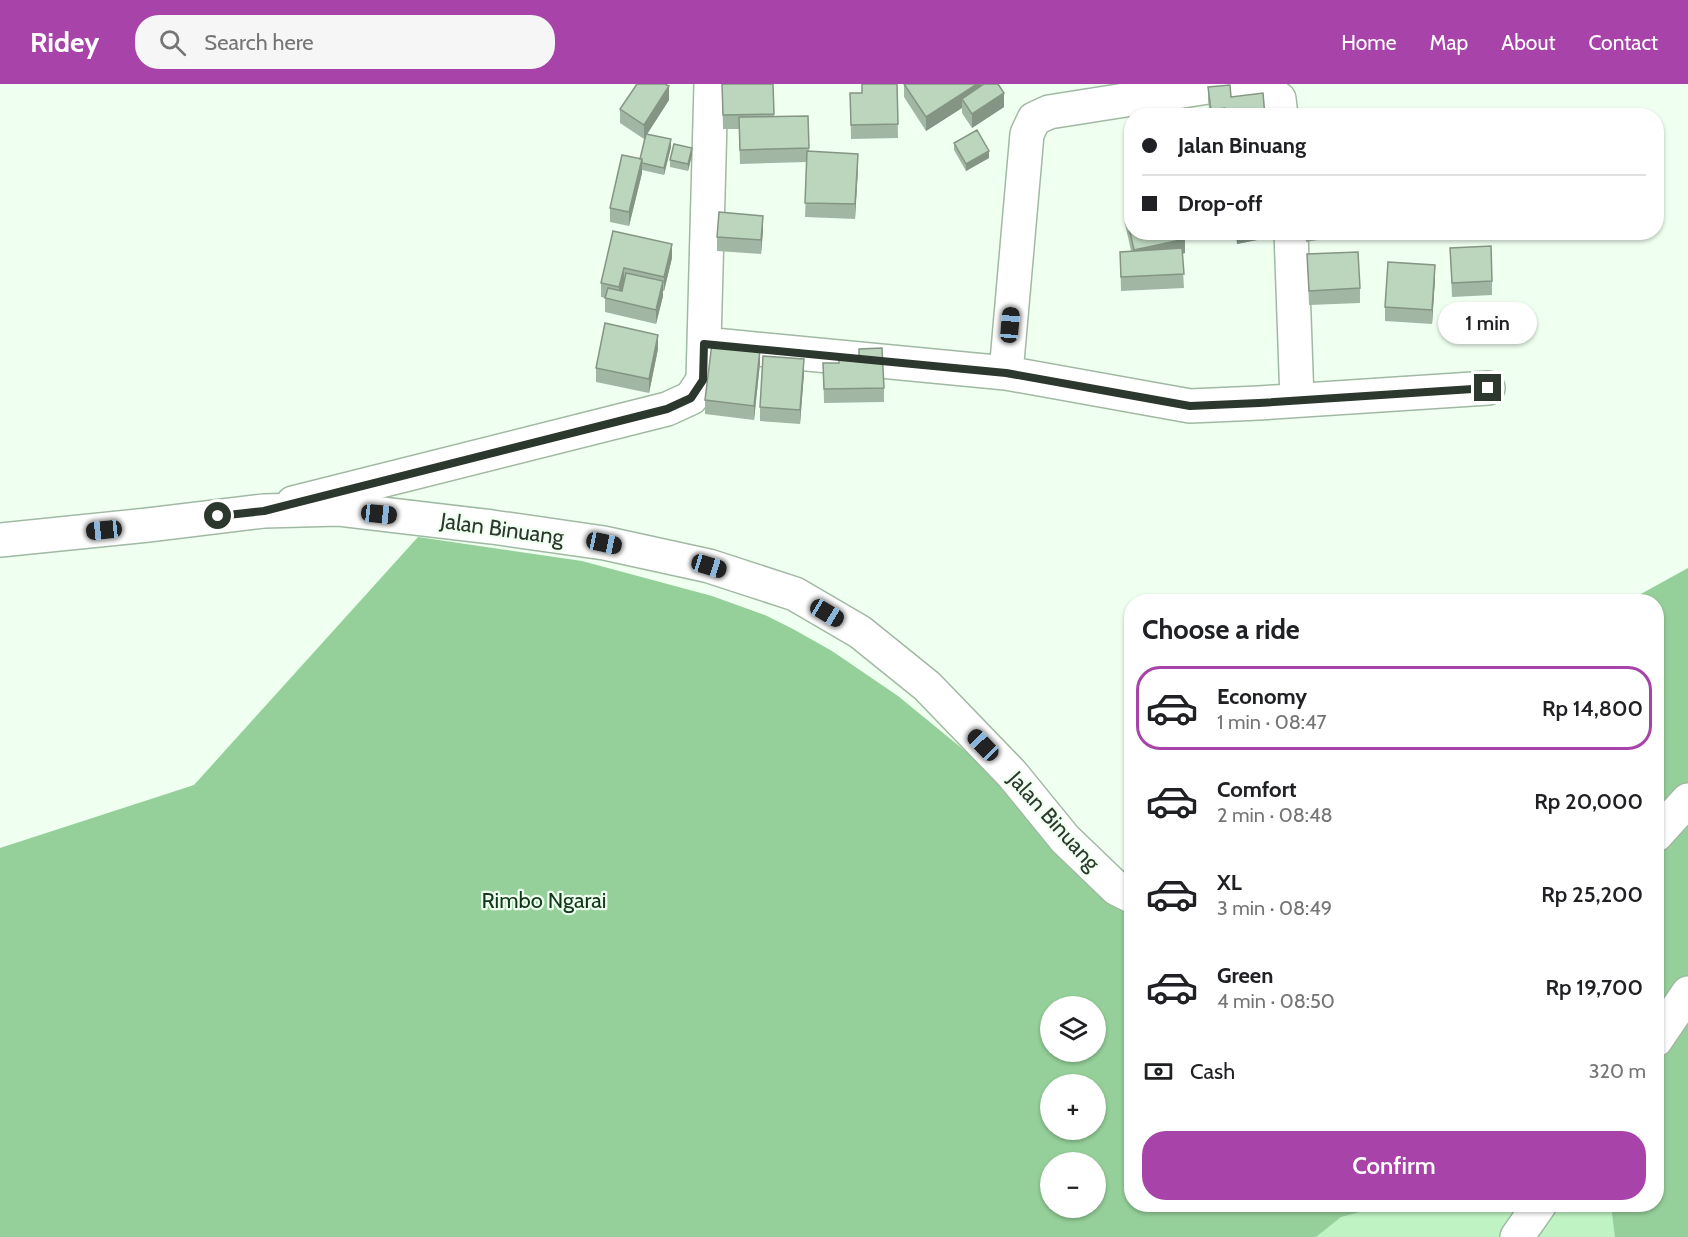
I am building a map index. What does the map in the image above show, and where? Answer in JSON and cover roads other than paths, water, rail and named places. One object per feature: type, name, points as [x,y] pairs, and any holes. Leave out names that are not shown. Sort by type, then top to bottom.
[{"type":"street","points":[[264,511],[667,409],[691,398],[703,380],[711,84]]},
{"type":"street","points":[[1006,373],[1027,134],[1034,119],[1049,112],[1229,84],[1261,86],[1279,99],[1280,108]]},
{"type":"street","points":[[1291,240],[1297,400]]},
{"type":"street","points":[[704,344],[1006,373],[1190,406],[1488,388]]},
{"type":"street","name":"Jalan Binuang","points":[[0,540],[264,511],[339,509],[604,543],[709,566],[795,594],[860,632],[927,686],[1012,774],[1065,839],[1117,889],[1124,892]]},
{"type":"street","points":[[1664,826],[1688,800]]},
{"type":"street","points":[[1664,1029],[1688,993]]},
{"type":"street","points":[[1517,1237],[1534,1212]]},
{"type":"park label","name":"Rimbo Ngarai","points":[[544,900]]}]
